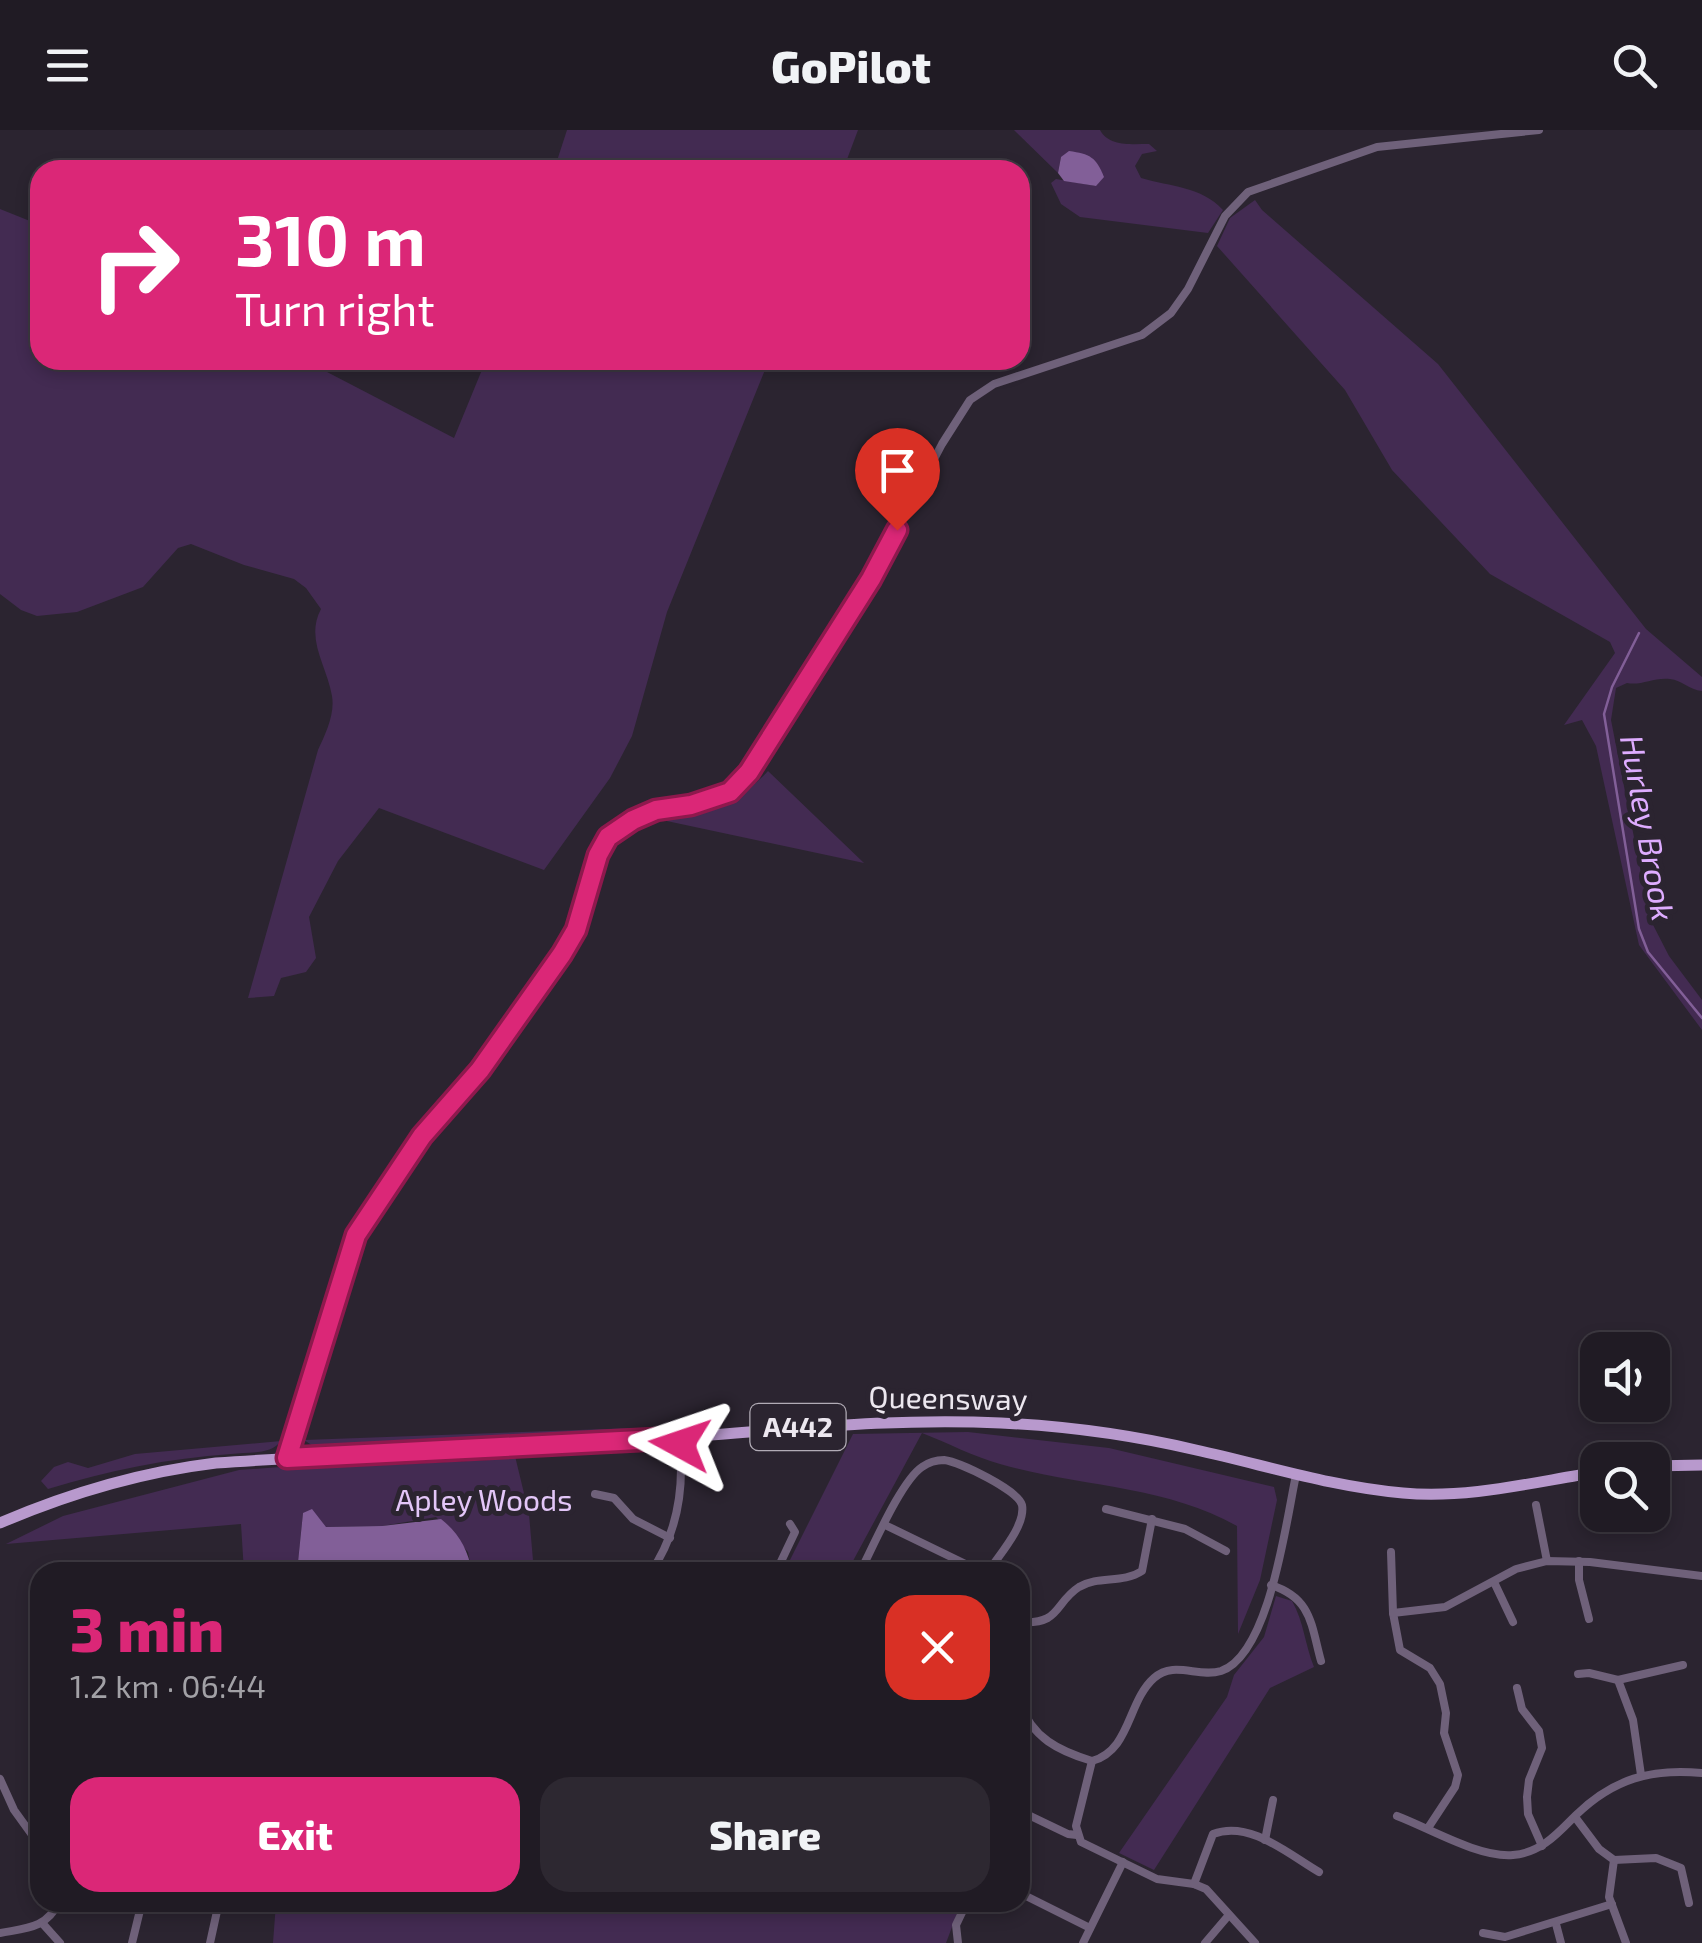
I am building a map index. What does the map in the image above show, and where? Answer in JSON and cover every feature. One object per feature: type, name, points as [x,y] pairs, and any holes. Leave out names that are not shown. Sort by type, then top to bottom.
[{"type":"main road","name":"Queensway","points":[[0,1523],[104,1484],[167,1469],[287,1458],[679,1438],[870,1421],[1006,1423],[1144,1440],[1296,1475],[1405,1494],[1457,1494],[1580,1475]]},
{"type":"main road","points":[[1670,1466],[1702,1465]]},
{"type":"street","points":[[287,1458],[356,1235],[422,1136],[480,1070],[562,954],[576,930],[598,855],[608,837],[656,810],[691,805],[730,792],[749,772],[871,579],[942,444],[970,400],[994,384],[1142,335],[1160,324],[1188,289],[1230,207],[1248,192],[1378,147],[1540,130]]},
{"type":"street","points":[[657,1562],[670,1538],[681,1488],[679,1438]]},
{"type":"street","points":[[865,1562],[910,1477],[942,1460],[1009,1489],[1022,1505],[1020,1523],[992,1562]]},
{"type":"street","points":[[1030,1724],[1044,1740],[1092,1762],[1112,1753],[1154,1678],[1177,1668],[1201,1673],[1223,1670],[1241,1657],[1251,1644],[1271,1585],[1296,1475]]},
{"type":"street","points":[[596,1494],[614,1498],[633,1518],[670,1538]]},
{"type":"street","points":[[1536,1505],[1547,1561]]},
{"type":"street","points":[[1106,1509],[1185,1529],[1226,1552]]},
{"type":"street","points":[[1030,1622],[1043,1621],[1079,1587],[1133,1577],[1142,1571],[1152,1520]]},
{"type":"street","points":[[781,1562],[796,1532],[790,1524]]},
{"type":"street","points":[[885,1525],[964,1562]]},
{"type":"street","points":[[1391,1552],[1393,1613],[1400,1650],[1430,1668],[1440,1684],[1446,1713],[1444,1733],[1458,1774],[1455,1787],[1428,1828]]},
{"type":"street","points":[[1393,1613],[1444,1607],[1516,1569],[1547,1561],[1579,1561],[1702,1576]]},
{"type":"street","points":[[1579,1561],[1589,1619]]},
{"type":"street","points":[[1494,1582],[1513,1622]]},
{"type":"street","points":[[1271,1585],[1292,1592],[1300,1601],[1321,1662]]},
{"type":"street","points":[[1578,1674],[1588,1672],[1618,1680],[1683,1665]]},
{"type":"street","points":[[1618,1680],[1633,1720],[1641,1775]]},
{"type":"street","points":[[1516,1688],[1522,1709],[1538,1730],[1542,1748],[1527,1797],[1528,1814],[1542,1846]]},
{"type":"street","points":[[1092,1762],[1076,1826],[1081,1842],[1157,1878],[1206,1889],[1255,1943]]},
{"type":"street","points":[[1397,1816],[1488,1853],[1512,1856],[1542,1846],[1608,1788],[1659,1771],[1702,1773]]},
{"type":"street","points":[[0,1779],[14,1810],[30,1832]]},
{"type":"street","points":[[1266,1840],[1272,1800]]},
{"type":"street","points":[[1030,1816],[1077,1835]]},
{"type":"street","points":[[1575,1817],[1599,1849],[1614,1860],[1656,1858],[1681,1868],[1689,1903]]},
{"type":"street","points":[[1194,1884],[1213,1834],[1235,1828],[1266,1840],[1319,1872]]},
{"type":"street","points":[[1614,1860],[1609,1896],[1626,1943]]},
{"type":"street","points":[[1083,1943],[1123,1862]]},
{"type":"street","points":[[1030,1897],[1090,1928]]},
{"type":"street","points":[[1483,1934],[1505,1936],[1556,1924],[1612,1904]]},
{"type":"street","points":[[0,1933],[43,1924],[52,1912]]},
{"type":"street","points":[[132,1943],[140,1912]]},
{"type":"street","points":[[210,1943],[217,1912]]},
{"type":"street","points":[[958,1943],[956,1926],[962,1912]]},
{"type":"street","points":[[1205,1943],[1228,1916]]},
{"type":"street","points":[[43,1924],[60,1943]]},
{"type":"street","points":[[1556,1924],[1561,1943]]},
{"type":"green space","points":[[567,130],[858,130],[847,160],[557,160]]},
{"type":"green space","points":[[1014,130],[1100,130],[1115,142],[1149,144],[1157,151],[1142,154],[1135,166],[1141,178],[1195,192],[1223,210],[1208,233],[1080,217],[1061,204],[1051,183],[1056,179],[1096,186],[1061,157],[1058,173]]},
{"type":"green space","points":[[1255,200],[1438,364],[1646,629],[1702,677],[1702,691],[1664,679],[1616,688],[1611,720],[1650,919],[1669,956],[1702,1000],[1702,1030],[1639,945],[1596,746],[1582,720],[1564,725],[1615,653],[1610,642],[1490,574],[1392,470],[1345,390],[1217,246],[1230,218]]},
{"type":"green space","points":[[0,209],[30,221],[30,370],[323,370],[454,438],[482,370],[765,370],[667,612],[632,736],[610,778],[544,870],[379,808],[338,861],[309,917],[316,958],[306,972],[281,978],[274,996],[248,998],[318,750],[331,717],[332,696],[316,642],[321,609],[294,579],[191,544],[178,548],[143,587],[77,612],[37,616],[21,610],[0,594]]},
{"type":"green space","points":[[768,771],[864,863],[648,817],[726,800],[740,794]]},
{"type":"green space","points":[[662,1427],[323,1446],[313,1446],[304,1440]]},
{"type":"green space","points":[[968,1432],[1109,1448],[1274,1487],[1277,1500],[1260,1580],[1238,1634],[1237,1526],[1151,1494],[1000,1464],[922,1433],[852,1562],[789,1562],[853,1434]]},
{"type":"green space","points":[[281,1441],[265,1451],[161,1462],[48,1489],[41,1481],[54,1467],[68,1462],[88,1468],[135,1454]]},
{"type":"green space","name":"Apley Woods","points":[[515,1456],[529,1514],[533,1562],[470,1562],[468,1552],[436,1517],[382,1526],[325,1527],[303,1513],[298,1562],[243,1562],[241,1524],[6,1544],[63,1516],[239,1470],[334,1463],[343,1467]]},
{"type":"green space","points":[[1276,1596],[1292,1601],[1314,1667],[1270,1688],[1154,1870],[1119,1853],[1227,1697],[1234,1675],[1264,1637]]},
{"type":"green space","points":[[275,1912],[958,1912],[946,1943],[273,1943]]},
{"type":"shaded area","points":[[1069,151],[1095,161],[1104,177],[1096,186],[1064,181],[1058,173],[1061,157]]},
{"type":"shaded area","points":[[312,1509],[326,1527],[441,1519],[462,1542],[470,1562],[298,1562],[303,1513]]},
{"type":"waterway","name":"Hurley Brook","points":[[1639,633],[1612,687],[1604,714],[1639,929],[1648,952],[1702,1018]]},
{"type":"route","points":[[680,1444],[679,1438],[287,1458],[356,1235],[422,1136],[480,1070],[562,954],[576,930],[598,855],[608,837],[656,810],[691,805],[730,792],[749,772],[871,579],[897,530]]}]
